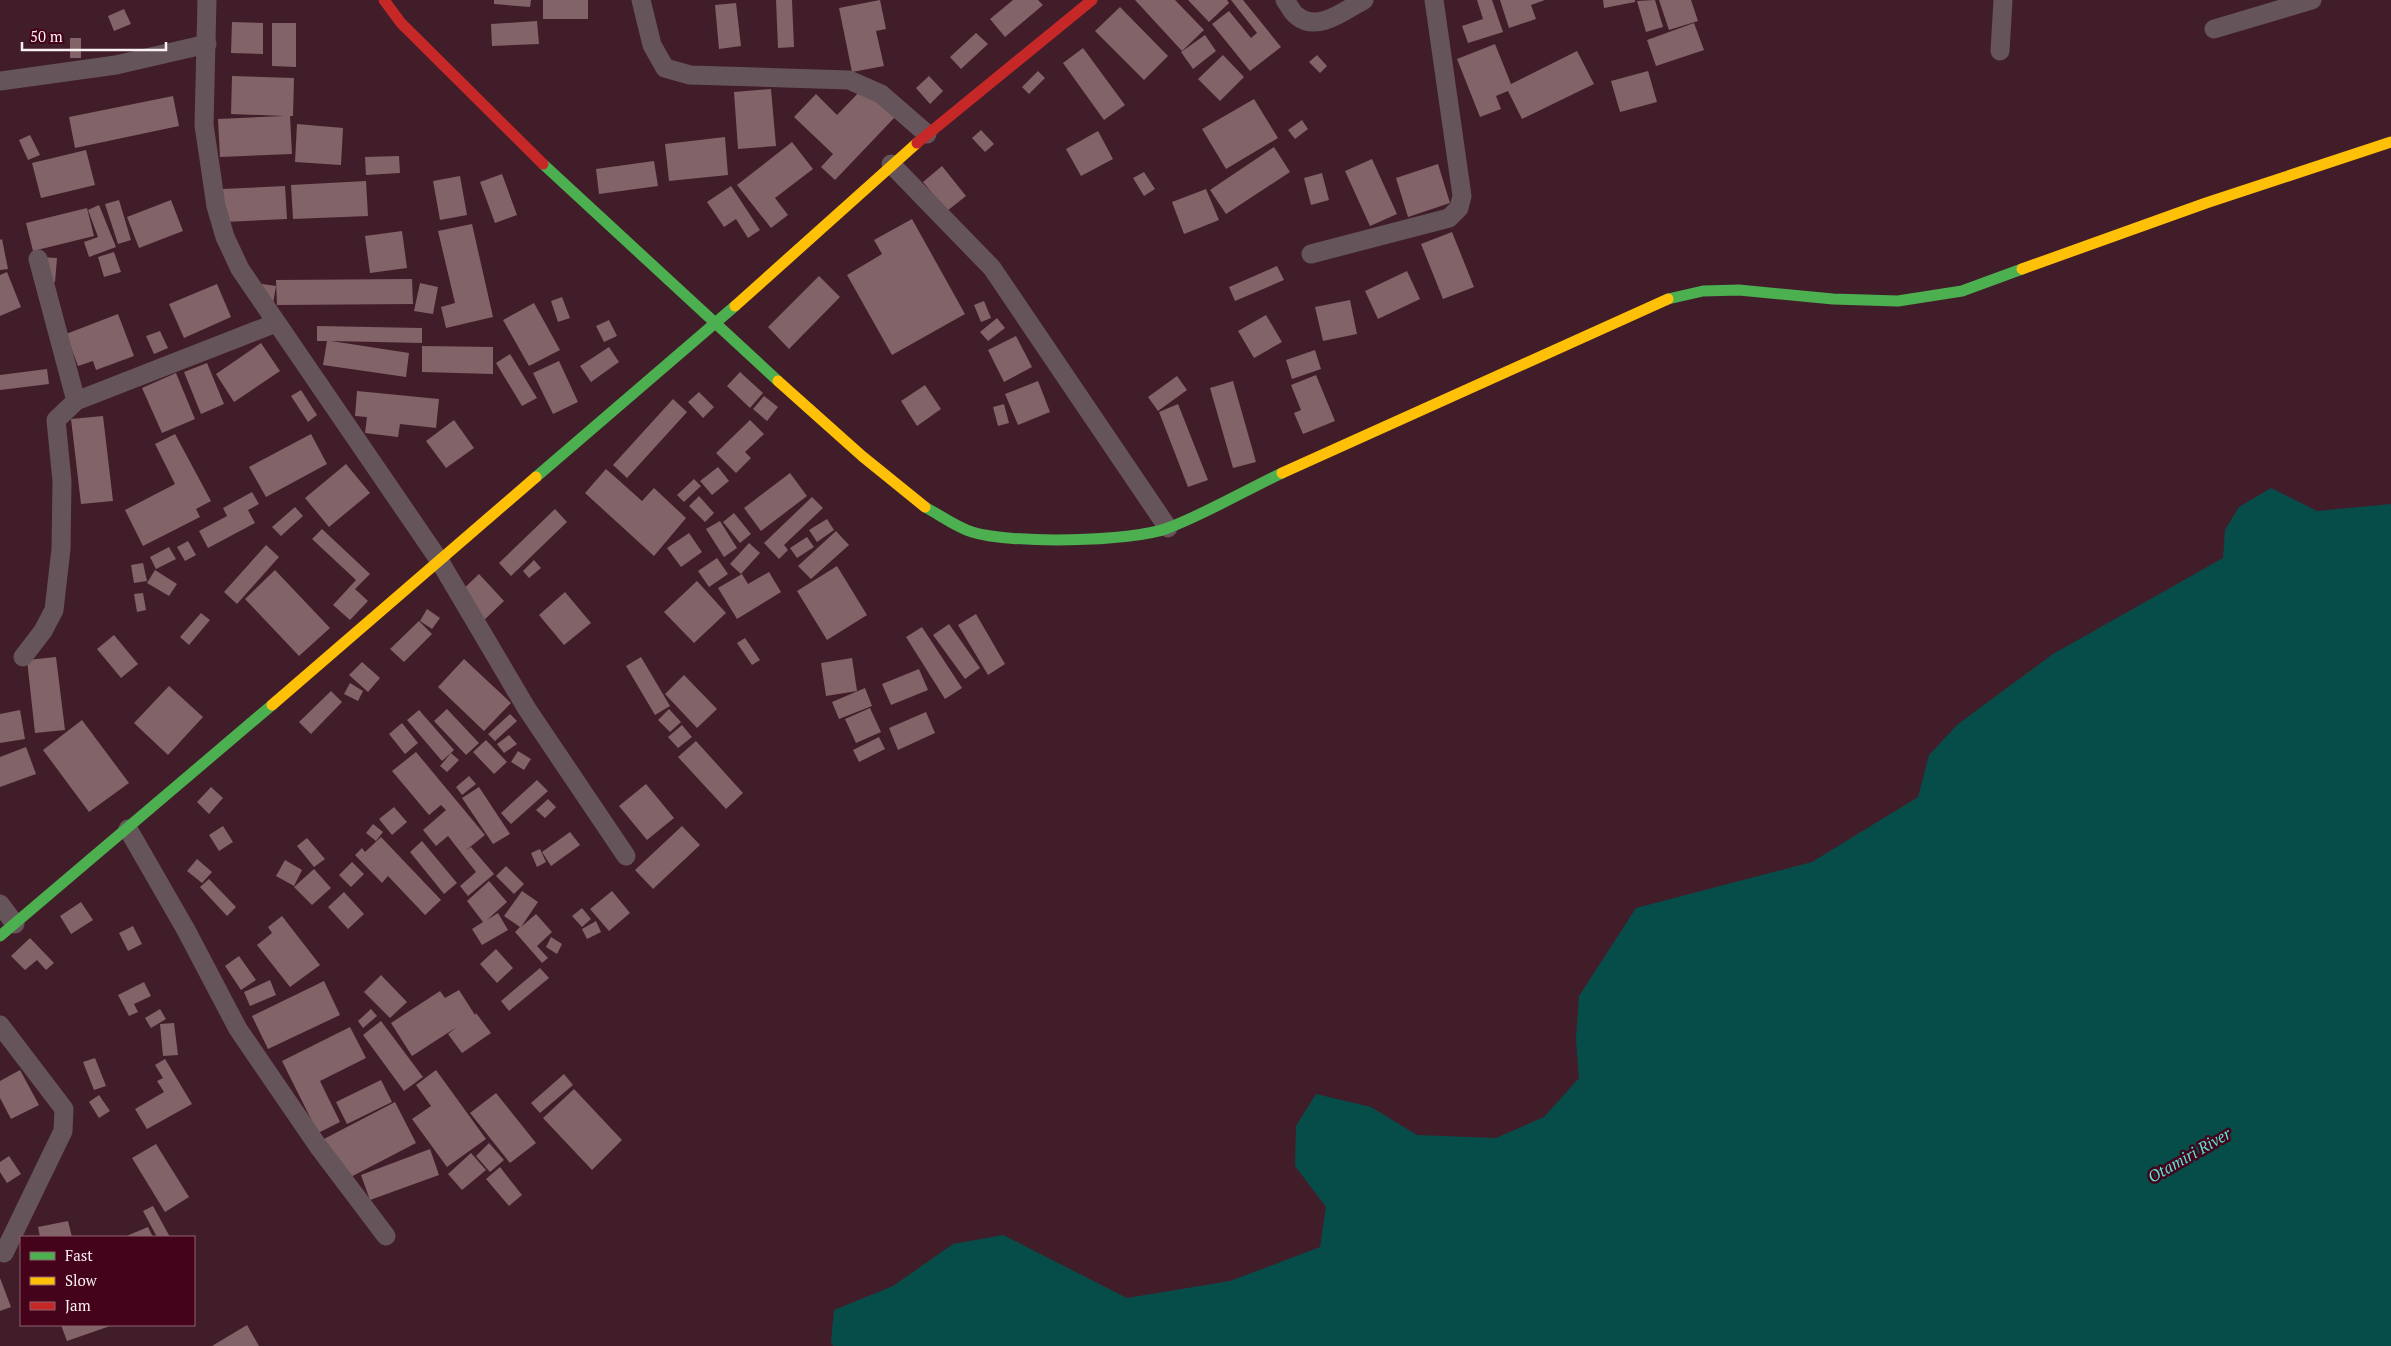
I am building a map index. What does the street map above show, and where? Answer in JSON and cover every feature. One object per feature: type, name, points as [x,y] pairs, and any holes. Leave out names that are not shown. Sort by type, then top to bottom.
[{"type":"street","points":[[208,0],[204,126],[216,206],[225,237],[240,269],[439,560],[527,709],[626,856]]},
{"type":"street","points":[[384,0],[401,23],[541,162],[715,324],[862,456],[919,504],[971,532],[1003,539],[1099,538],[1145,534],[1168,528],[1345,443],[1668,299],[1703,291],[1739,290],[1833,300],[1898,301],[1962,291],[2206,203],[2391,142]]},
{"type":"street","points":[[641,0],[652,45],[665,68],[690,75],[849,80],[881,94],[927,134]]},
{"type":"street","points":[[0,936],[128,830],[715,324],[891,164],[1092,0]]},
{"type":"street","points":[[1285,0],[1297,16],[1311,22],[1320,22],[1364,0]]},
{"type":"street","points":[[1311,254],[1449,218],[1459,208],[1462,196],[1434,0]]},
{"type":"street","points":[[2000,51],[2003,0]]},
{"type":"street","points":[[2214,29],[2312,0]]},
{"type":"street","points":[[0,80],[116,65],[207,44]]},
{"type":"street","points":[[891,164],[992,268],[1168,528]]},
{"type":"street","points":[[38,259],[76,401]]},
{"type":"street","points":[[23,656],[43,631],[54,610],[62,549],[62,481],[56,420],[76,401],[276,322]]},
{"type":"street","points":[[128,830],[186,930],[238,1029],[318,1146],[386,1236]]},
{"type":"street","points":[[0,904],[15,924]]},
{"type":"street","points":[[0,1025],[64,1109],[63,1131],[4,1253]]},
{"type":"water","name":"Otamiri River","points":[[2271,488],[2317,511],[2391,504],[2391,1346],[833,1346],[831,1342],[834,1310],[893,1286],[953,1244],[1003,1235],[1127,1298],[1230,1281],[1320,1247],[1326,1207],[1295,1166],[1296,1126],[1316,1094],[1371,1107],[1417,1135],[1496,1138],[1544,1117],[1579,1078],[1576,1039],[1579,996],[1636,908],[1812,862],[1918,797],[1929,755],[1958,724],[2053,654],[2223,558],[2225,530],[2239,507]]},
{"type":"building","points":[[494,0],[531,0],[530,7],[494,4]]},
{"type":"building","points":[[543,0],[588,0],[588,19],[543,19]]},
{"type":"building","points":[[776,0],[792,0],[794,47],[778,48]]},
{"type":"building","points":[[880,0],[886,29],[876,31],[884,66],[852,72],[839,8]]},
{"type":"building","points":[[1013,0],[1038,0],[1043,5],[1005,37],[990,19]]},
{"type":"building","points":[[1135,0],[1175,0],[1204,30],[1182,51]]},
{"type":"building","points":[[1188,0],[1227,0],[1229,3],[1209,22]]},
{"type":"building","points":[[1231,0],[1243,0],[1281,47],[1250,71],[1212,24],[1229,11],[1251,38],[1257,33]]},
{"type":"building","points":[[1477,0],[1492,0],[1503,32],[1468,43],[1462,26],[1483,19]]},
{"type":"building","points":[[1500,0],[1545,0],[1531,5],[1536,19],[1509,28]]},
{"type":"building","points":[[1603,0],[1635,0],[1635,2],[1604,8]]},
{"type":"building","points":[[1655,0],[1663,27],[1646,32],[1637,1]]},
{"type":"building","points":[[1659,0],[1691,0],[1698,21],[1669,30]]},
{"type":"building","points":[[736,3],[741,46],[719,49],[715,5]]},
{"type":"building","points":[[1120,7],[1168,56],[1144,80],[1095,31]]},
{"type":"building","points":[[124,9],[131,24],[114,31],[108,16]]},
{"type":"building","points":[[537,21],[539,44],[492,46],[491,24]]},
{"type":"building","points":[[232,22],[263,23],[263,54],[231,53]]},
{"type":"building","points":[[272,23],[296,23],[296,67],[272,66]]},
{"type":"building","points":[[1694,23],[1704,50],[1656,66],[1647,40]]},
{"type":"building","points":[[976,33],[988,44],[961,69],[950,57]]},
{"type":"building","points":[[1205,35],[1216,51],[1193,69],[1181,52]]},
{"type":"building","points":[[70,38],[81,38],[81,58],[70,58]]},
{"type":"building","points":[[1495,44],[1511,84],[1577,51],[1594,84],[1522,119],[1508,91],[1496,96],[1501,109],[1480,117],[1457,59]]},
{"type":"building","points":[[1083,48],[1125,105],[1104,120],[1063,63]]},
{"type":"building","points":[[1223,55],[1244,77],[1220,101],[1198,79]]},
{"type":"building","points":[[1317,55],[1327,66],[1320,73],[1309,62]]},
{"type":"building","points":[[1038,71],[1045,78],[1029,94],[1022,87]]},
{"type":"building","points":[[1648,71],[1657,102],[1620,112],[1611,81]]},
{"type":"building","points":[[232,76],[294,78],[293,116],[290,116],[292,154],[220,157],[218,119],[284,116],[231,114]]},
{"type":"building","points":[[929,76],[943,91],[930,104],[916,88]]},
{"type":"building","points":[[865,86],[896,116],[835,180],[821,167],[833,154],[794,117],[816,94],[837,115]]},
{"type":"building","points":[[771,89],[776,146],[738,149],[734,92]]},
{"type":"building","points":[[173,96],[179,126],[75,148],[69,117]]},
{"type":"building","points":[[1254,99],[1278,138],[1226,169],[1202,129]]},
{"type":"building","points":[[1302,120],[1308,129],[1295,139],[1288,130]]},
{"type":"building","points":[[297,124],[343,128],[341,165],[295,162]]},
{"type":"building","points":[[981,130],[994,144],[985,152],[972,138]]},
{"type":"building","points":[[1098,131],[1113,159],[1081,176],[1066,149]]},
{"type":"building","points":[[30,135],[40,155],[28,160],[19,140]]},
{"type":"building","points":[[725,137],[728,175],[669,181],[665,144]]},
{"type":"building","points":[[792,142],[813,169],[775,198],[788,215],[771,228],[737,185]]},
{"type":"building","points":[[1274,147],[1290,172],[1226,214],[1210,190]]},
{"type":"building","points":[[86,150],[95,185],[41,198],[32,163]]},
{"type":"building","points":[[399,156],[400,173],[366,175],[365,157]]},
{"type":"building","points":[[1372,159],[1397,214],[1370,226],[1345,171]]},
{"type":"building","points":[[654,161],[658,186],[599,194],[596,169]]},
{"type":"building","points":[[1438,164],[1450,203],[1408,217],[1396,178]]},
{"type":"building","points":[[942,166],[966,196],[947,211],[923,182]]},
{"type":"building","points":[[1144,172],[1155,189],[1144,196],[1133,178]]},
{"type":"building","points":[[1322,173],[1329,200],[1311,205],[1304,178]]},
{"type":"building","points":[[502,174],[517,215],[495,223],[480,182]]},
{"type":"building","points":[[460,176],[467,215],[440,220],[433,181]]},
{"type":"building","points":[[366,181],[368,216],[293,219],[291,185]]},
{"type":"building","points":[[285,186],[287,219],[224,222],[222,189]]},
{"type":"building","points":[[731,186],[760,230],[748,238],[736,219],[724,227],[707,202]]},
{"type":"building","points":[[1206,189],[1219,220],[1184,234],[1172,202]]},
{"type":"building","points":[[119,200],[131,240],[118,244],[105,204]]},
{"type":"building","points":[[171,200],[183,231],[139,248],[127,217]]},
{"type":"building","points":[[99,205],[116,247],[89,257],[84,242],[98,237],[88,210]]},
{"type":"building","points":[[87,208],[94,236],[33,251],[26,223]]},
{"type":"building","points":[[912,219],[965,314],[892,355],[847,275],[882,254],[874,240]]},
{"type":"building","points":[[472,224],[493,317],[446,328],[441,307],[455,303],[438,231]]},
{"type":"building","points":[[402,231],[407,268],[370,273],[365,236]]},
{"type":"building","points":[[1452,232],[1474,287],[1443,299],[1421,244]]},
{"type":"building","points":[[2,239],[8,269],[0,270],[0,240]]},
{"type":"building","points":[[114,252],[121,272],[104,277],[98,257]]},
{"type":"building","points":[[39,257],[57,258],[55,282],[37,281]]},
{"type":"building","points":[[1277,266],[1284,280],[1235,301],[1229,287]]},
{"type":"building","points":[[1407,271],[1420,299],[1378,319],[1365,291]]},
{"type":"building","points":[[7,272],[21,307],[0,316],[0,275]]},
{"type":"building","points":[[819,276],[840,297],[789,349],[768,327]]},
{"type":"building","points":[[412,279],[413,304],[277,305],[276,280]]},
{"type":"building","points":[[420,283],[438,287],[433,314],[414,311]]},
{"type":"building","points":[[217,284],[231,317],[184,338],[169,304]]},
{"type":"building","points":[[262,284],[276,286],[273,304],[260,302]]},
{"type":"building","points":[[562,297],[570,318],[558,322],[551,301]]},
{"type":"building","points":[[1350,300],[1357,334],[1323,341],[1315,307]]},
{"type":"building","points":[[984,301],[991,318],[981,322],[974,305]]},
{"type":"building","points":[[534,303],[560,350],[529,366],[503,320]]},
{"type":"building","points":[[118,314],[134,356],[96,370],[93,361],[78,366],[66,334]]},
{"type":"building","points":[[1266,315],[1282,342],[1254,358],[1238,331]]},
{"type":"building","points":[[997,318],[1005,328],[988,341],[980,332]]},
{"type":"building","points":[[609,320],[617,336],[604,342],[596,326]]},
{"type":"building","points":[[317,326],[422,328],[422,343],[331,341],[409,353],[406,377],[323,365],[327,341],[317,341]]},
{"type":"building","points":[[160,331],[168,348],[154,354],[146,336]]},
{"type":"building","points":[[1016,336],[1032,367],[1004,382],[988,350]]},
{"type":"building","points":[[261,343],[280,371],[234,402],[216,374]]},
{"type":"building","points":[[422,346],[493,347],[493,374],[422,372]]},
{"type":"building","points":[[609,347],[619,362],[591,382],[580,366]]},
{"type":"building","points":[[1315,350],[1321,369],[1292,379],[1286,360]]},
{"type":"building","points":[[510,354],[537,398],[522,406],[496,363]]},
{"type":"building","points":[[559,361],[578,402],[553,414],[533,373]]},
{"type":"building","points":[[207,363],[224,404],[201,414],[184,372]]},
{"type":"building","points":[[47,369],[49,384],[0,390],[0,375]]},
{"type":"building","points":[[740,372],[763,393],[750,408],[727,386]]},
{"type":"building","points":[[176,373],[195,419],[162,433],[142,388]]},
{"type":"building","points":[[1316,375],[1335,421],[1303,434],[1294,413],[1301,410],[1291,385]]},
{"type":"building","points":[[1177,376],[1187,390],[1158,411],[1148,397]]},
{"type":"building","points":[[1038,381],[1050,412],[1018,425],[1005,394]]},
{"type":"building","points":[[1233,381],[1256,462],[1233,468],[1210,388]]},
{"type":"building","points":[[925,385],[941,409],[917,426],[901,401]]},
{"type":"building","points":[[301,390],[317,415],[308,422],[291,396]]},
{"type":"building","points":[[357,391],[439,399],[436,428],[400,424],[398,437],[365,433],[367,417],[355,416]]},
{"type":"building","points":[[699,392],[714,407],[703,418],[688,402]]},
{"type":"building","points":[[764,396],[778,407],[767,421],[753,409]]},
{"type":"building","points":[[673,399],[687,412],[627,478],[613,465]]},
{"type":"building","points":[[1004,404],[1009,423],[998,426],[993,407]]},
{"type":"building","points":[[1178,404],[1208,480],[1188,487],[1159,412]]},
{"type":"building","points":[[103,416],[113,501],[81,504],[71,419]]},
{"type":"building","points":[[454,420],[474,448],[446,468],[426,441]]},
{"type":"building","points":[[750,420],[764,434],[745,452],[751,458],[736,473],[716,453]]},
{"type":"building","points":[[175,434],[211,501],[196,509],[200,517],[143,546],[125,510],[175,484],[155,444]]},
{"type":"building","points":[[311,434],[327,464],[266,497],[249,467]]},
{"type":"building","points":[[346,464],[370,493],[329,527],[305,498]]},
{"type":"building","points":[[718,467],[729,481],[712,495],[700,481]]},
{"type":"building","points":[[606,469],[642,501],[654,488],[686,518],[654,556],[585,493]]},
{"type":"building","points":[[790,473],[807,496],[761,531],[744,508]]},
{"type":"building","points":[[694,479],[701,486],[684,502],[677,495]]},
{"type":"building","points":[[252,492],[259,504],[248,510],[255,523],[208,548],[199,531],[227,516],[223,508]]},
{"type":"building","points":[[699,496],[714,513],[705,522],[689,506]]},
{"type":"building","points":[[812,497],[823,508],[784,545],[788,550],[779,559],[764,543]]},
{"type":"building","points":[[295,507],[303,516],[281,536],[272,527]]},
{"type":"building","points":[[555,509],[567,522],[511,576],[499,563]]},
{"type":"building","points":[[734,513],[751,534],[740,543],[723,522]]},
{"type":"building","points":[[827,519],[834,530],[817,542],[809,530]]},
{"type":"building","points":[[720,521],[737,548],[724,557],[706,529]]},
{"type":"building","points":[[322,529],[370,574],[355,589],[368,601],[350,620],[333,605],[356,580],[312,539]]},
{"type":"building","points":[[836,531],[849,545],[811,579],[798,566]]},
{"type":"building","points":[[689,533],[702,552],[681,567],[667,548]]},
{"type":"building","points":[[807,537],[814,547],[797,558],[790,548]]},
{"type":"building","points":[[188,541],[196,555],[185,561],[177,547]]},
{"type":"building","points":[[749,543],[760,553],[741,574],[730,564]]},
{"type":"building","points":[[266,545],[279,557],[237,604],[224,592]]},
{"type":"building","points":[[169,547],[176,559],[156,569],[150,557]]},
{"type":"building","points":[[717,558],[728,574],[709,587],[698,571]]},
{"type":"building","points":[[534,560],[541,568],[529,578],[523,571]]},
{"type":"building","points":[[143,563],[147,581],[134,583],[131,565]]},
{"type":"building","points":[[837,566],[867,615],[827,640],[797,591]]},
{"type":"building","points":[[155,570],[177,584],[169,596],[147,583]]},
{"type":"building","points":[[275,570],[330,628],[299,656],[245,599]]},
{"type":"building","points":[[769,572],[781,592],[737,619],[718,588],[742,574],[748,584]]},
{"type":"building","points":[[479,574],[504,601],[481,623],[456,596]]},
{"type":"building","points":[[697,581],[726,613],[694,643],[664,612]]},
{"type":"building","points":[[565,592],[591,623],[564,645],[539,615]]},
{"type":"building","points":[[143,593],[146,610],[137,612],[134,594]]},
{"type":"building","points":[[427,609],[440,618],[432,629],[420,621]]},
{"type":"building","points":[[201,613],[210,620],[189,645],[180,637]]},
{"type":"building","points":[[976,614],[1005,664],[988,675],[958,625]]},
{"type":"building","points":[[419,621],[432,634],[404,662],[390,649]]},
{"type":"building","points":[[949,624],[980,668],[965,679],[933,635]]},
{"type":"building","points":[[922,627],[962,688],[945,699],[906,637]]},
{"type":"building","points":[[114,635],[138,664],[121,678],[97,649]]},
{"type":"building","points":[[745,638],[760,660],[752,665],[737,643]]},
{"type":"building","points":[[56,657],[65,730],[35,733],[27,660]]},
{"type":"building","points":[[641,657],[670,706],[655,715],[626,666]]},
{"type":"building","points":[[852,658],[857,691],[826,696],[821,663]]},
{"type":"building","points":[[464,659],[511,703],[484,731],[438,687]]},
{"type":"building","points":[[362,662],[380,678],[368,692],[349,675]]},
{"type":"building","points":[[919,669],[928,690],[891,705],[882,684]]},
{"type":"building","points":[[684,675],[717,709],[697,728],[665,694]]},
{"type":"building","points":[[350,683],[363,691],[358,701],[344,694]]},
{"type":"building","points":[[169,686],[203,717],[168,755],[134,723]]},
{"type":"building","points":[[865,688],[872,706],[839,719],[832,702]]},
{"type":"building","points":[[331,691],[342,702],[311,734],[299,722]]},
{"type":"building","points":[[870,708],[881,732],[856,743],[845,719]]},
{"type":"building","points":[[447,709],[479,743],[466,755],[434,721]]},
{"type":"building","points":[[669,709],[681,722],[670,732],[658,720]]},
{"type":"building","points":[[20,710],[25,739],[0,743],[0,714]]},
{"type":"building","points":[[419,710],[454,750],[442,761],[407,720]]},
{"type":"building","points":[[926,712],[935,733],[898,750],[889,728]]},
{"type":"building","points":[[510,714],[517,721],[495,741],[488,734]]},
{"type":"building","points":[[82,720],[129,783],[89,812],[43,750]]},
{"type":"building","points":[[402,723],[418,743],[405,754],[389,734]]},
{"type":"building","points":[[682,725],[692,737],[678,748],[668,737]]},
{"type":"building","points":[[509,735],[517,744],[504,753],[497,744]]},
{"type":"building","points":[[879,737],[885,749],[859,762],[853,750]]},
{"type":"building","points":[[486,740],[507,762],[494,774],[473,752]]},
{"type":"building","points":[[696,741],[743,793],[726,809],[678,757]]},
{"type":"building","points":[[26,747],[36,774],[0,787],[0,757]]},
{"type":"building","points":[[518,751],[531,759],[524,770],[511,762]]},
{"type":"building","points":[[416,752],[485,835],[465,851],[471,847],[494,874],[468,896],[460,886],[476,872],[448,836],[436,846],[423,830],[446,810],[441,805],[429,815],[392,771]]},
{"type":"building","points":[[451,753],[459,760],[447,772],[440,766]]},
{"type":"building","points":[[469,776],[476,784],[462,795],[456,787]]},
{"type":"building","points":[[537,780],[548,791],[511,824],[501,813]]},
{"type":"building","points":[[646,784],[674,818],[647,840],[619,806]]},
{"type":"building","points":[[211,787],[223,798],[209,814],[197,802]]},
{"type":"building","points":[[479,787],[510,834],[493,844],[462,798]]},
{"type":"building","points":[[548,799],[556,807],[545,818],[536,810]]},
{"type":"building","points":[[394,807],[407,822],[392,835],[379,819]]},
{"type":"building","points":[[373,824],[383,832],[376,841],[366,833]]},
{"type":"building","points":[[223,826],[233,842],[219,851],[209,835]]},
{"type":"building","points":[[682,826],[700,845],[653,889],[635,870]]},
{"type":"building","points":[[570,832],[580,845],[551,866],[542,852]]},
{"type":"building","points":[[381,837],[441,900],[425,915],[388,876],[382,883],[355,855],[362,848],[365,852]]},
{"type":"building","points":[[307,838],[325,859],[314,867],[297,846]]},
{"type":"building","points":[[422,841],[457,883],[444,894],[410,852]]},
{"type":"building","points":[[540,849],[546,862],[537,867],[531,853]]},
{"type":"building","points":[[197,859],[212,872],[202,883],[187,871]]},
{"type":"building","points":[[285,860],[302,870],[294,886],[276,876]]},
{"type":"building","points":[[352,862],[364,874],[351,887],[339,875]]},
{"type":"building","points":[[506,866],[524,884],[514,894],[496,876]]},
{"type":"building","points":[[314,869],[331,888],[312,905],[294,887]]},
{"type":"building","points":[[209,879],[236,907],[227,916],[200,887]]},
{"type":"building","points":[[489,881],[507,902],[487,920],[498,913],[508,930],[482,945],[472,929],[483,922],[467,901]]},
{"type":"building","points":[[522,891],[538,902],[521,927],[536,914],[552,932],[537,946],[548,958],[542,963],[515,932],[520,927],[504,916]]},
{"type":"building","points":[[612,891],[630,913],[609,931],[590,909]]},
{"type":"building","points":[[344,892],[364,914],[348,929],[328,907]]},
{"type":"building","points":[[81,902],[93,920],[71,934],[60,916]]},
{"type":"building","points":[[582,908],[591,919],[582,927],[572,916]]},
{"type":"building","points":[[282,916],[320,965],[290,987],[257,945],[272,933],[268,927]]},
{"type":"building","points":[[596,921],[601,932],[587,939],[582,929]]},
{"type":"building","points":[[133,926],[142,944],[128,951],[119,933]]},
{"type":"building","points":[[551,937],[562,944],[557,954],[546,947]]},
{"type":"building","points":[[30,938],[54,963],[46,970],[37,960],[25,970],[11,956]]},
{"type":"building","points":[[496,949],[513,968],[497,983],[480,964]]},
{"type":"building","points":[[239,956],[256,980],[241,990],[225,966]]},
{"type":"building","points":[[540,968],[549,978],[509,1011],[501,1001]]},
{"type":"building","points":[[381,975],[407,1002],[390,1018],[364,992]]},
{"type":"building","points":[[270,980],[276,995],[250,1006],[244,992]]},
{"type":"building","points":[[324,981],[340,1015],[268,1049],[252,1016]]},
{"type":"building","points":[[144,982],[151,996],[134,1004],[138,1012],[129,1016],[118,995]]},
{"type":"building","points":[[459,990],[475,1015],[476,1013],[491,1033],[462,1053],[448,1034],[457,1027],[412,1056],[391,1023],[440,991],[445,998]]},
{"type":"building","points":[[160,1009],[166,1019],[151,1028],[145,1018]]},
{"type":"building","points":[[371,1009],[377,1016],[363,1028],[358,1021]]},
{"type":"building","points":[[381,1021],[423,1077],[404,1091],[363,1035]]},
{"type":"building","points":[[174,1023],[178,1055],[163,1056],[160,1024]]},
{"type":"building","points":[[350,1027],[366,1058],[320,1081],[340,1122],[318,1133],[282,1061]]},
{"type":"building","points":[[95,1058],[106,1086],[94,1090],[83,1062]]},
{"type":"building","points":[[165,1059],[192,1104],[147,1129],[135,1109],[164,1092],[157,1081],[163,1078],[155,1065]]},
{"type":"building","points":[[20,1070],[39,1105],[11,1119],[0,1098],[0,1081]]},
{"type":"building","points":[[436,1070],[486,1139],[447,1167],[412,1119],[431,1106],[416,1085]]},
{"type":"building","points":[[564,1074],[573,1085],[540,1113],[531,1103]]},
{"type":"building","points":[[381,1080],[392,1102],[347,1124],[336,1102]]},
{"type":"building","points":[[574,1089],[622,1140],[592,1170],[543,1118]]},
{"type":"building","points":[[496,1093],[536,1143],[510,1163],[470,1113]]},
{"type":"building","points":[[99,1095],[110,1111],[99,1118],[89,1102]]},
{"type":"building","points":[[395,1102],[416,1143],[343,1181],[322,1140]]},
{"type":"building","points":[[489,1143],[504,1160],[490,1172],[476,1156]]},
{"type":"building","points":[[156,1144],[189,1197],[165,1212],[132,1158]]},
{"type":"building","points":[[430,1149],[439,1175],[370,1200],[361,1175]]},
{"type":"building","points":[[471,1153],[486,1170],[462,1190],[448,1174]]},
{"type":"building","points":[[9,1156],[21,1174],[7,1183],[0,1172],[0,1162]]},
{"type":"building","points":[[500,1167],[522,1195],[509,1206],[486,1179]]},
{"type":"building","points":[[153,1206],[169,1236],[156,1236],[143,1211]]},
{"type":"building","points":[[68,1221],[72,1236],[40,1236],[38,1227]]},
{"type":"building","points":[[148,1227],[152,1236],[126,1236]]},
{"type":"building","points":[[0,1278],[11,1307],[0,1311]]},
{"type":"building","points":[[247,1325],[259,1346],[212,1346]]},
{"type":"building","points":[[61,1326],[110,1326],[67,1341]]},
{"type":"traffic: fast","points":[[543,164],[778,381]]},
{"type":"traffic: fast","points":[[1668,299],[1703,291],[1739,290],[1833,299],[1898,301],[1962,291],[2022,269]]},
{"type":"traffic: fast","points":[[536,477],[735,306]]},
{"type":"traffic: fast","points":[[925,507],[966,530],[990,536],[1041,540],[1100,539],[1151,533],[1168,528],[1211,509],[1282,473]]},
{"type":"traffic: fast","points":[[0,936],[272,705]]},
{"type":"traffic: slow","points":[[2022,269],[2206,203],[2391,142]]},
{"type":"traffic: slow","points":[[735,306],[917,143]]},
{"type":"traffic: slow","points":[[1282,473],[1668,299]]},
{"type":"traffic: slow","points":[[778,381],[862,456],[925,507]]},
{"type":"traffic: slow","points":[[272,705],[536,477]]},
{"type":"traffic: jam","points":[[384,0],[401,23],[543,164]]},
{"type":"traffic: jam","points":[[917,143],[1092,0]]}]
